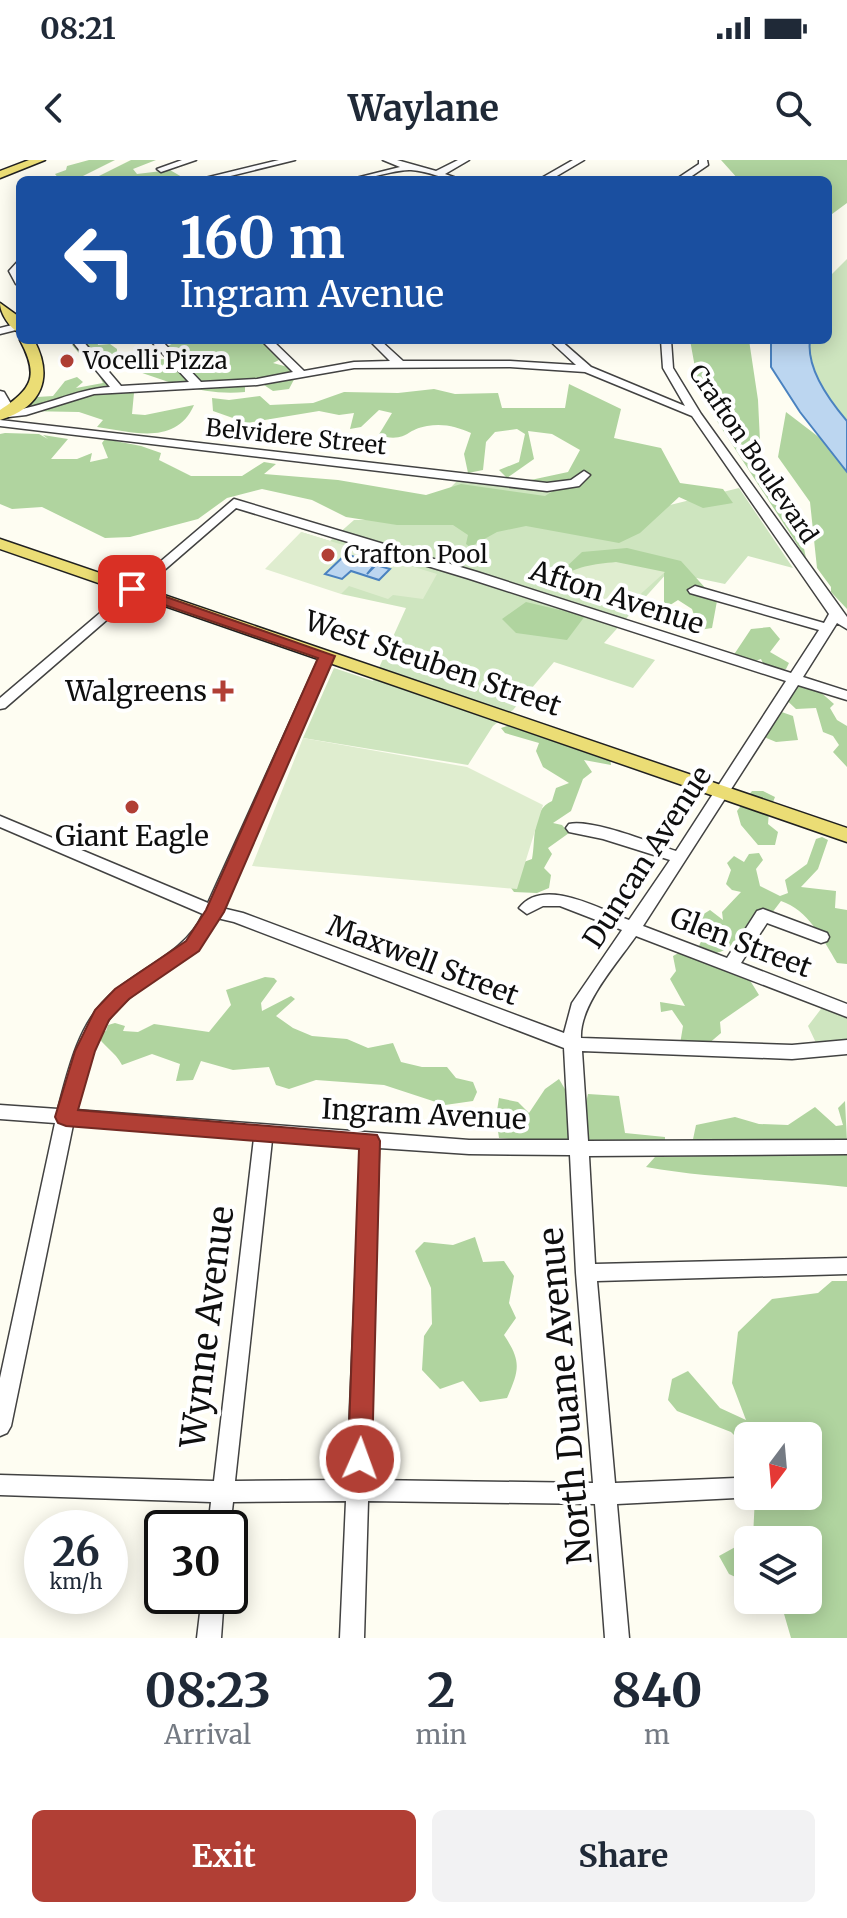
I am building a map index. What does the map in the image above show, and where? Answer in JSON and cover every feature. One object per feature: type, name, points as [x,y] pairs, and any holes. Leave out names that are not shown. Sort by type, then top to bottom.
[{"type":"main road","points":[[0,175],[37,160]]},
{"type":"main road","points":[[0,307],[16,322]]},
{"type":"main road","points":[[0,418],[32,392],[40,377],[38,360],[29,344]]},
{"type":"main road","name":"West Steuben Street","points":[[0,544],[847,835]]},
{"type":"street","points":[[219,176],[291,160]]},
{"type":"street","points":[[387,160],[444,176]]},
{"type":"street","points":[[437,174],[465,160]]},
{"type":"street","points":[[550,176],[580,160]]},
{"type":"street","points":[[686,176],[704,165],[703,160]]},
{"type":"street","points":[[161,169],[189,161],[203,176]]},
{"type":"street","points":[[370,176],[409,167]]},
{"type":"street","points":[[79,344],[118,389]]},
{"type":"street","points":[[159,344],[199,386]]},
{"type":"street","points":[[270,344],[301,374]]},
{"type":"street","points":[[378,344],[400,364]]},
{"type":"street","points":[[559,344],[587,369]]},
{"type":"street","name":"Crafton Boulevard","points":[[666,344],[668,368],[696,414],[842,620]]},
{"type":"street","points":[[0,418],[93,391],[257,382],[354,365],[510,362],[587,369],[696,414]]},
{"type":"street","points":[[0,394],[5,404],[0,418]]},
{"type":"street","name":"Belvidere Street","points":[[0,418],[547,487],[575,483],[584,475]]},
{"type":"street","name":"Afton Avenue","points":[[132,589],[234,503],[481,578],[847,696]]},
{"type":"street","points":[[0,705],[132,589]]},
{"type":"street","points":[[695,590],[826,628]]},
{"type":"street","name":"Duncan Avenue","points":[[578,1149],[572,1029],[578,1008],[680,858],[826,628],[842,620]]},
{"type":"street","points":[[0,1426],[66,1117],[85,1051],[102,1015],[122,994],[192,946],[215,912],[327,656]]},
{"type":"street","name":"Maxwell Street","points":[[0,821],[215,912],[237,917],[573,1044],[792,1052],[847,1047]]},
{"type":"street","points":[[574,828],[605,834],[680,858]]},
{"type":"street","name":"Glen Street","points":[[527,908],[538,900],[552,898],[847,1011]]},
{"type":"street","points":[[731,966],[763,915],[821,937]]},
{"type":"street","name":"Ingram Avenue","points":[[0,1112],[370,1141],[578,1149],[847,1147]]},
{"type":"street","name":"Wynne Avenue","points":[[220,1510],[264,1133]]},
{"type":"street","points":[[352,1638],[370,1141]]},
{"type":"street","name":"North Duane Avenue","points":[[578,1149],[617,1638]]},
{"type":"street","points":[[586,1273],[847,1266]]},
{"type":"street","points":[[0,1485],[222,1492],[359,1490],[606,1494],[734,1488]]},
{"type":"street","points":[[209,1638],[211,1614]]},
{"type":"green space","points":[[89,160],[115,160],[83,176],[55,174],[66,170],[67,166]]},
{"type":"green space","points":[[131,160],[156,160],[133,169],[137,174],[170,170],[180,176],[99,176]]},
{"type":"green space","points":[[721,160],[847,160],[847,203],[832,214],[832,176],[735,176]]},
{"type":"green space","points":[[847,259],[847,423],[815,373],[810,351],[810,344],[832,344],[832,274]]},
{"type":"green space","points":[[110,344],[117,349],[117,355],[112,358],[117,360],[171,359],[166,347],[172,344],[264,344],[279,360],[273,363],[299,370],[289,389],[273,391],[261,383],[245,385],[245,392],[216,392],[91,361],[81,356],[72,345]]},
{"type":"green space","points":[[691,344],[750,344],[758,400],[761,462],[795,506],[806,558],[700,395]]},
{"type":"green space","points":[[99,375],[118,386],[128,385],[134,393],[132,414],[145,415],[194,405],[176,426],[152,433],[97,427],[103,420],[79,412],[25,411],[23,408],[37,397],[53,396],[65,381],[77,377],[83,382],[76,388],[103,383]]},
{"type":"green space","points":[[569,384],[621,409],[614,438],[661,448],[680,483],[723,489],[733,503],[703,508],[679,497],[640,533],[619,543],[526,526],[497,532],[470,547],[466,544],[468,535],[453,525],[397,525],[346,517],[312,500],[262,489],[227,498],[198,519],[130,537],[105,538],[42,507],[12,509],[0,504],[0,434],[5,433],[68,439],[51,459],[77,459],[92,453],[90,462],[108,458],[102,443],[105,439],[141,446],[161,453],[159,460],[191,476],[242,476],[264,462],[276,464],[264,474],[338,480],[426,495],[461,484],[545,496],[556,489],[526,481],[568,472],[580,450],[552,434],[528,431],[534,459],[507,478],[499,470],[519,462],[525,434],[517,429],[495,432],[486,442],[483,470],[468,473],[464,454],[471,433],[455,427],[433,425],[402,437],[378,436],[392,413],[379,410],[361,427],[350,429],[354,413],[339,415],[319,411],[247,423],[213,411],[212,398],[229,400],[260,396],[270,405],[313,403],[344,392],[398,393],[434,389],[455,394],[498,393],[502,408],[565,408]]},
{"type":"green space","points":[[786,412],[820,438],[847,472],[847,609],[831,592],[831,587],[817,568],[810,502],[778,457]]},
{"type":"green space","points":[[457,481],[670,505],[739,488],[793,568],[748,556],[725,584],[668,572],[604,643],[655,660],[633,688],[554,662],[513,710],[493,726],[468,765],[303,738],[334,668],[373,681],[406,608],[341,594],[301,532],[330,541],[354,520],[419,520]]},
{"type":"green space","name":"Crafton Pool","points":[[301,532],[437,574],[423,599],[393,595],[388,599],[349,586],[341,594],[265,569]]},
{"type":"green space","points":[[627,548],[681,561],[717,601],[712,628],[699,630],[692,609],[678,600],[664,609],[664,572],[563,576],[564,569],[582,552]]},
{"type":"green space","points":[[616,562],[665,572],[624,609],[557,580],[578,569]]},
{"type":"green space","points":[[526,602],[585,616],[567,640],[516,633],[502,619]]},
{"type":"green space","points":[[770,627],[780,639],[770,652],[789,663],[786,669],[778,671],[764,666],[761,659],[752,662],[733,656],[751,629]]},
{"type":"green space","points":[[809,682],[834,704],[830,708],[837,720],[847,726],[847,767],[833,752],[839,745],[833,736],[823,732],[816,708],[796,709],[780,694],[787,683]]},
{"type":"green space","points":[[776,710],[793,716],[798,740],[776,742],[764,737]]},
{"type":"green space","points":[[516,723],[610,757],[611,765],[584,760],[592,772],[583,779],[571,811],[553,823],[562,825],[569,833],[548,848],[552,854],[544,868],[551,875],[549,888],[537,893],[514,892],[508,884],[521,863],[532,859],[537,818],[541,811],[552,801],[556,788],[569,783],[543,767],[536,751],[539,743],[505,733],[501,728]]},
{"type":"green space","points":[[303,738],[467,767],[543,805],[517,889],[252,866]]},
{"type":"green space","points":[[752,791],[763,791],[775,797],[768,824],[778,832],[775,845],[758,845],[741,825],[737,811]]},
{"type":"green space","points":[[822,837],[828,840],[818,869],[801,887],[836,891],[835,908],[847,910],[847,964],[837,963],[807,918],[781,901],[756,934],[741,933],[731,946],[718,953],[706,953],[699,946],[704,935],[694,920],[710,910],[723,920],[722,912],[741,892],[732,890],[726,884],[731,870],[727,863],[734,856],[744,862],[749,854],[759,853],[763,860],[756,869],[760,886],[780,896],[788,893],[785,880],[807,864],[816,839]]},
{"type":"green space","points":[[682,951],[746,974],[759,995],[720,1022],[721,1033],[707,1045],[680,1044],[683,1026],[672,1010],[661,1012],[660,1002],[685,1006],[670,979],[676,971],[673,956]]},
{"type":"green space","points":[[265,977],[277,981],[261,1003],[262,1011],[291,996],[295,999],[276,1016],[293,1028],[312,1036],[347,1039],[368,1048],[393,1043],[401,1062],[422,1067],[447,1067],[456,1078],[473,1082],[477,1092],[473,1101],[445,1105],[384,1085],[316,1080],[289,1089],[276,1085],[269,1067],[233,1070],[201,1061],[193,1080],[176,1081],[180,1064],[152,1054],[122,1065],[96,1033],[106,1031],[108,1025],[115,1023],[125,1026],[123,1031],[138,1032],[154,1024],[209,1032],[231,1005],[226,990]]},
{"type":"green space","points":[[824,1005],[847,1015],[847,1043],[817,1045],[808,1026]]},
{"type":"green space","points":[[559,1079],[569,1096],[567,1141],[499,1138],[496,1117],[499,1098],[518,1102],[529,1113],[545,1089]]},
{"type":"green space","points":[[588,1094],[619,1096],[625,1133],[665,1137],[665,1144],[602,1143],[586,1139],[584,1111]]},
{"type":"green space","points":[[845,1101],[847,1142],[692,1144],[696,1125],[735,1117],[759,1124],[788,1125],[815,1107],[836,1126],[843,1125],[838,1108]]},
{"type":"green space","points":[[847,1153],[847,1187],[646,1167],[655,1157]]},
{"type":"green space","points":[[475,1237],[483,1262],[504,1261],[514,1276],[509,1303],[516,1318],[504,1335],[514,1352],[517,1366],[507,1398],[480,1402],[463,1381],[440,1389],[422,1370],[424,1336],[432,1324],[431,1288],[415,1251],[424,1242],[453,1245]]},
{"type":"green space","points":[[832,1281],[847,1281],[847,1638],[791,1638],[784,1614],[822,1614],[822,1526],[754,1526],[754,1510],[822,1510],[822,1422],[734,1422],[734,1435],[677,1411],[668,1400],[672,1379],[688,1371],[720,1408],[746,1420],[732,1383],[738,1332],[772,1299],[818,1293]]},
{"type":"green space","points":[[734,1548],[734,1576],[729,1574],[719,1556]]},
{"type":"water","points":[[771,344],[810,344],[815,373],[826,394],[847,421],[847,472],[800,412],[771,367]]},
{"type":"water","points":[[346,554],[375,564],[367,574],[376,565],[390,569],[379,580],[351,571],[342,579],[325,574]]},
{"type":"place","name":"Vocelli Pizza","points":[[67,361]]},
{"type":"place","name":"Crafton Pool","points":[[328,555]]},
{"type":"place","name":"Walgreens","points":[[223,691]]},
{"type":"place","name":"Giant Eagle","points":[[132,807]]},
{"type":"route","points":[[132,589],[327,656],[215,912],[192,946],[122,994],[102,1015],[85,1051],[66,1117],[370,1141],[360,1459]]}]
